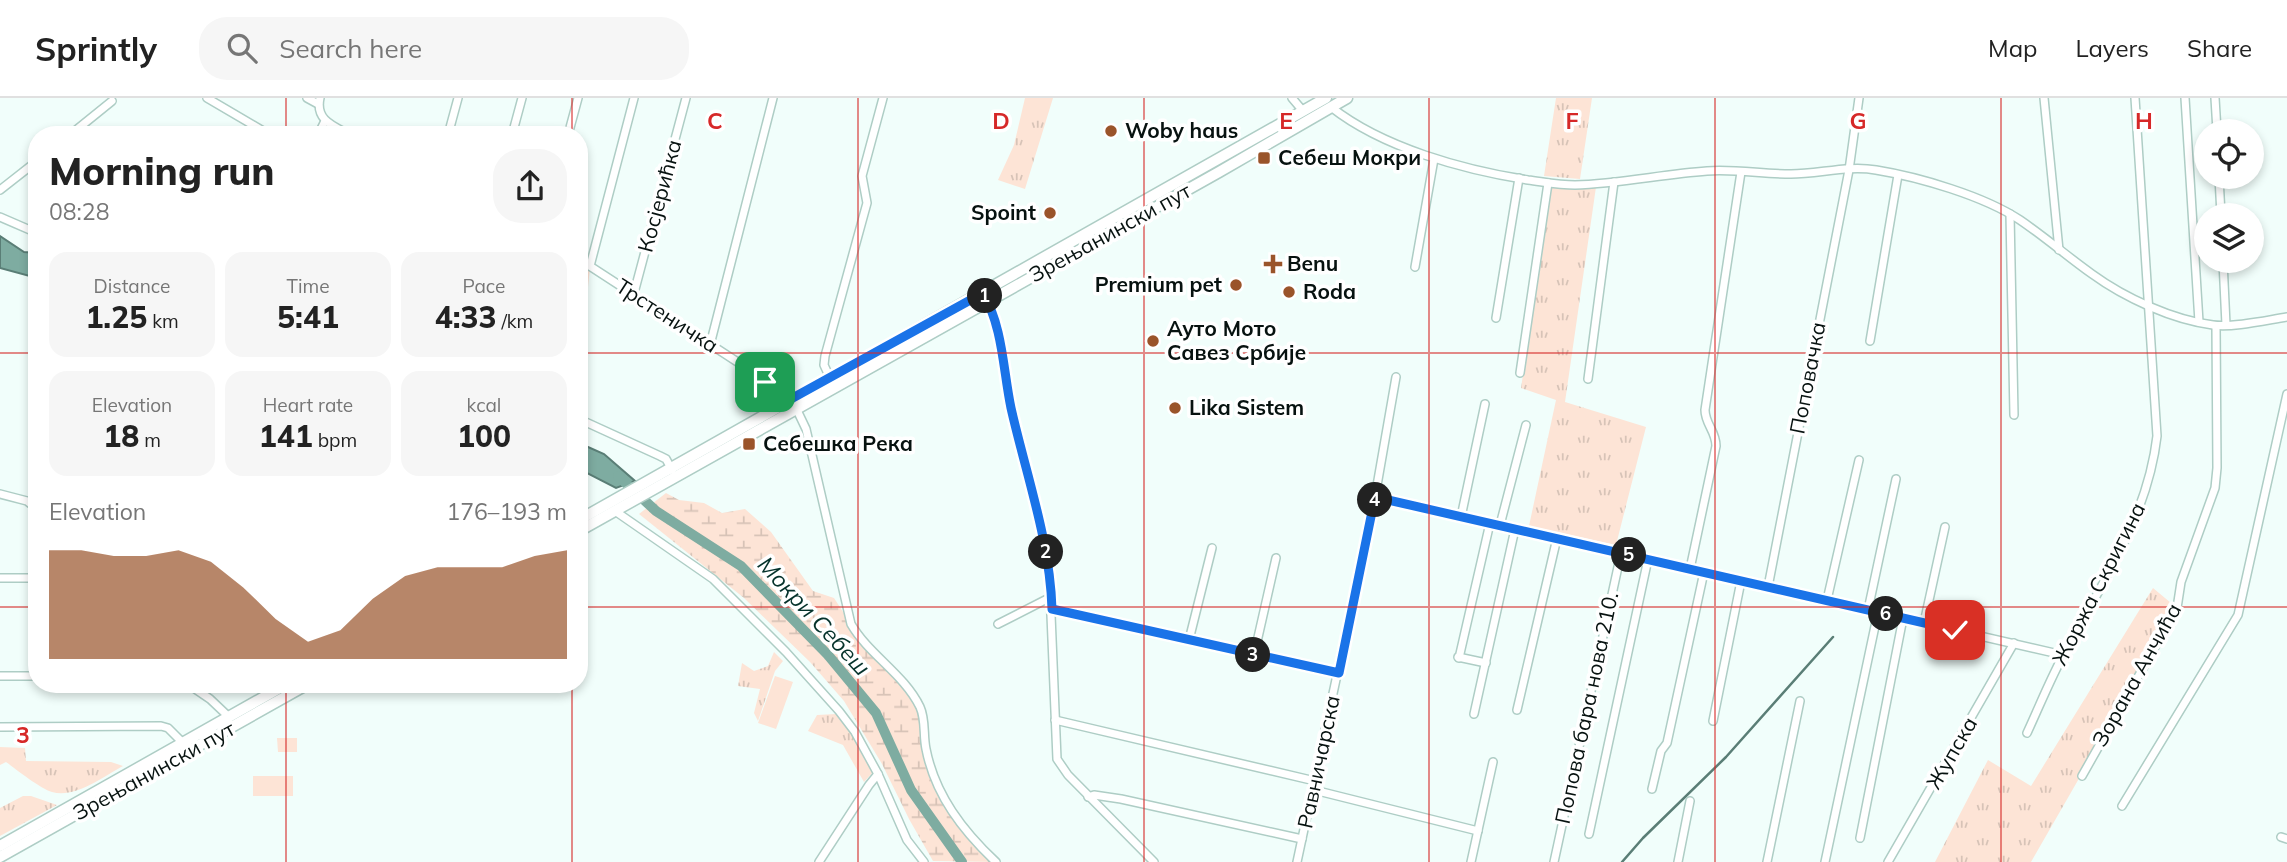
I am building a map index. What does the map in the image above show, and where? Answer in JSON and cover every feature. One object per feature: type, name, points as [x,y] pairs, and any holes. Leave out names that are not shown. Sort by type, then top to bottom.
[{"type":"main road","name":"Зрењанински пут","points":[[588,516],[628,498],[796,408],[1303,111],[1347,98]]},
{"type":"main road","name":"Зрењанински пут","points":[[674,472],[780,405],[985,297],[1329,103]]},
{"type":"main road","name":"Зрењанински пут","points":[[588,526],[615,511],[628,498]]},
{"type":"main road","name":"Зрењанински пут","points":[[0,846],[271,693]]},
{"type":"main road","name":"Зрењанински пут","points":[[0,857],[292,693]]},
{"type":"street","points":[[207,98],[255,126]]},
{"type":"street","points":[[307,98],[319,101],[320,114],[334,126]]},
{"type":"street","points":[[450,126],[458,98]]},
{"type":"street","points":[[514,126],[522,98]]},
{"type":"street","points":[[570,126],[578,98]]},
{"type":"street","points":[[590,266],[634,98]]},
{"type":"street","name":"Косјерићка","points":[[634,293],[686,98]]},
{"type":"street","points":[[710,345],[773,98]]},
{"type":"street","points":[[830,378],[824,365],[825,356],[866,206],[862,176],[883,98]]},
{"type":"street","points":[[1292,98],[1303,111]]},
{"type":"street","name":"Поповачка","points":[[1768,587],[1849,170],[1859,98]]},
{"type":"street","points":[[2043,98],[2059,250]]},
{"type":"street","name":"Жоржа Скригина","points":[[2027,733],[2063,654],[2127,538],[2153,462],[2157,436],[2135,98]]},
{"type":"street","points":[[2185,98],[2199,322]]},
{"type":"street","points":[[2215,98],[2216,119]]},
{"type":"street","points":[[81,126],[113,101]]},
{"type":"street","points":[[1329,103],[1345,118],[1434,159],[1548,183],[1571,185],[1708,171],[1793,174],[1872,169],[1924,181],[2010,214],[2110,286],[2149,306],[2216,326],[2287,317]]},
{"type":"street","points":[[322,126],[325,121]]},
{"type":"street","points":[[1415,267],[1434,159]]},
{"type":"street","points":[[0,190],[28,168]]},
{"type":"street","points":[[1690,569],[1716,437],[1705,415],[1741,172]]},
{"type":"street","points":[[1870,341],[1898,175]]},
{"type":"street","points":[[1496,318],[1519,178]]},
{"type":"street","points":[[1588,379],[1614,181]]},
{"type":"street","points":[[1520,373],[1548,183]]},
{"type":"street","points":[[2010,214],[2014,415]]},
{"type":"street","points":[[0,217],[28,229]]},
{"type":"street","name":"Трстеничка","points":[[590,266],[759,376],[769,386],[780,405]]},
{"type":"street","points":[[2224,273],[2226,325]]},
{"type":"street","points":[[985,297],[994,315],[1011,405],[1047,555],[1052,609],[1056,752],[1059,764],[1088,797],[1154,862]]},
{"type":"street","name":"Зорана Анчића","points":[[2081,776],[2178,606],[2181,582],[2210,504],[2217,468],[2216,326]]},
{"type":"street","name":"Равничарска","points":[[1297,862],[1375,497],[1396,377]]},
{"type":"street","points":[[2122,806],[2238,615],[2287,394]]},
{"type":"street","points":[[1461,517],[1485,404]]},
{"type":"street","points":[[796,408],[806,429],[851,624],[862,641],[899,678],[920,708],[926,750],[949,809],[996,862]]},
{"type":"street","points":[[588,423],[660,456],[674,472]]},
{"type":"street","points":[[1500,526],[1526,425]]},
{"type":"street","points":[[1827,600],[1859,460]]},
{"type":"street","points":[[1868,610],[1896,479]]},
{"type":"street","points":[[0,494],[27,501]]},
{"type":"street","points":[[1375,497],[2063,654]]},
{"type":"street","points":[[615,511],[713,579],[775,641],[848,722],[878,774],[901,830],[924,862]]},
{"type":"street","points":[[1486,663],[1458,658],[1490,523]]},
{"type":"street","points":[[1924,623],[1945,527]]},
{"type":"street","points":[[1474,714],[1516,529]]},
{"type":"street","points":[[1517,710],[1557,538]]},
{"type":"street","points":[[1189,640],[1212,548]]},
{"type":"street","name":"Попова бара нова 210.","points":[[1554,862],[1620,553]]},
{"type":"street","points":[[1254,655],[1276,558]]},
{"type":"street","points":[[1589,834],[1648,559]]},
{"type":"street","points":[[1652,789],[1661,751],[1667,743],[1704,572]]},
{"type":"street","points":[[0,578],[28,578]]},
{"type":"street","points":[[1713,721],[1741,581]]},
{"type":"street","points":[[998,624],[1051,597]]},
{"type":"street","points":[[1052,609],[1339,673]]},
{"type":"street","points":[[1825,862],[1878,612]]},
{"type":"street","points":[[1860,838],[1903,618]]},
{"type":"street","name":"Жупска","points":[[1888,862],[2014,643]]},
{"type":"street","points":[[0,676],[28,676]]},
{"type":"street","points":[[201,693],[229,717]]},
{"type":"street","points":[[1768,862],[1800,701]]},
{"type":"street","points":[[1055,720],[1315,780]]},
{"type":"street","points":[[0,727],[161,726],[175,733],[183,743]]},
{"type":"street","points":[[1471,862],[1493,762]]},
{"type":"street","points":[[819,862],[878,774]]},
{"type":"street","points":[[1314,790],[1478,831]]},
{"type":"street","points":[[1088,797],[1094,795],[1121,799],[1302,839]]},
{"type":"street","points":[[1678,862],[1690,801]]},
{"type":"green space","points":[[1025,98],[1053,98],[1025,189],[998,180],[1014,145]]},
{"type":"green space","points":[[1556,98],[1592,98],[1580,179],[1544,176]]},
{"type":"green space","points":[[1551,186],[1596,187],[1565,402],[1646,427],[1616,545],[1529,526],[1556,400],[1521,388]]},
{"type":"green space","points":[[666,493],[679,500],[704,503],[722,513],[745,509],[771,532],[813,591],[834,598],[862,641],[899,678],[920,708],[926,750],[949,809],[996,862],[933,861],[882,764],[844,701],[810,662],[744,598],[639,514]]},
{"type":"green space","points":[[2153,588],[2177,608],[2031,862],[1935,862],[1988,760],[2031,786]]},
{"type":"green space","points":[[774,652],[783,661],[775,671],[758,721],[754,713],[760,689],[738,686],[742,663],[754,671],[768,666]]},
{"type":"green space","points":[[775,676],[793,682],[776,729],[758,723]]},
{"type":"green space","points":[[836,714],[849,729],[874,771],[864,782],[843,745],[808,731],[817,715]]},
{"type":"green space","points":[[277,738],[297,738],[297,752],[278,752]]},
{"type":"green space","points":[[0,747],[25,748],[26,761],[111,762],[123,766],[80,789],[52,792],[6,762],[0,765]]},
{"type":"green space","points":[[253,776],[293,776],[293,796],[253,796]]},
{"type":"green space","points":[[23,796],[57,805],[0,836],[0,808]]},
{"type":"shaded area","points":[[0,236],[28,252],[28,276],[0,268]]},
{"type":"shaded area","points":[[588,447],[604,454],[635,481],[616,488],[588,474]]},
{"type":"waterway","name":"Мокри Себеш","points":[[618,476],[656,511],[741,566],[828,655],[876,713],[911,790],[962,862]]},
{"type":"waterway","points":[[1622,862],[1726,757],[1833,637]]},
{"type":"place","name":"Woby haus","points":[[1111,131]]},
{"type":"place","name":"Себеш Мокри","points":[[1264,158]]},
{"type":"place","name":"Spoint","points":[[1050,213]]},
{"type":"place","name":"Benu","points":[[1273,264]]},
{"type":"place","name":"Premium pet","points":[[1236,285]]},
{"type":"place","name":"Roda","points":[[1289,292]]},
{"type":"place","name":"Ауто Мото Савез Србије","points":[[1153,341]]},
{"type":"place","name":"Lika Sistem","points":[[1175,408]]},
{"type":"place","name":"Себешка Река","points":[[749,444]]},
{"type":"route","points":[[765,382],[780,405],[983,293],[994,315],[1011,405],[1047,555],[1052,609],[1339,673],[1375,497],[1955,630]]}]
